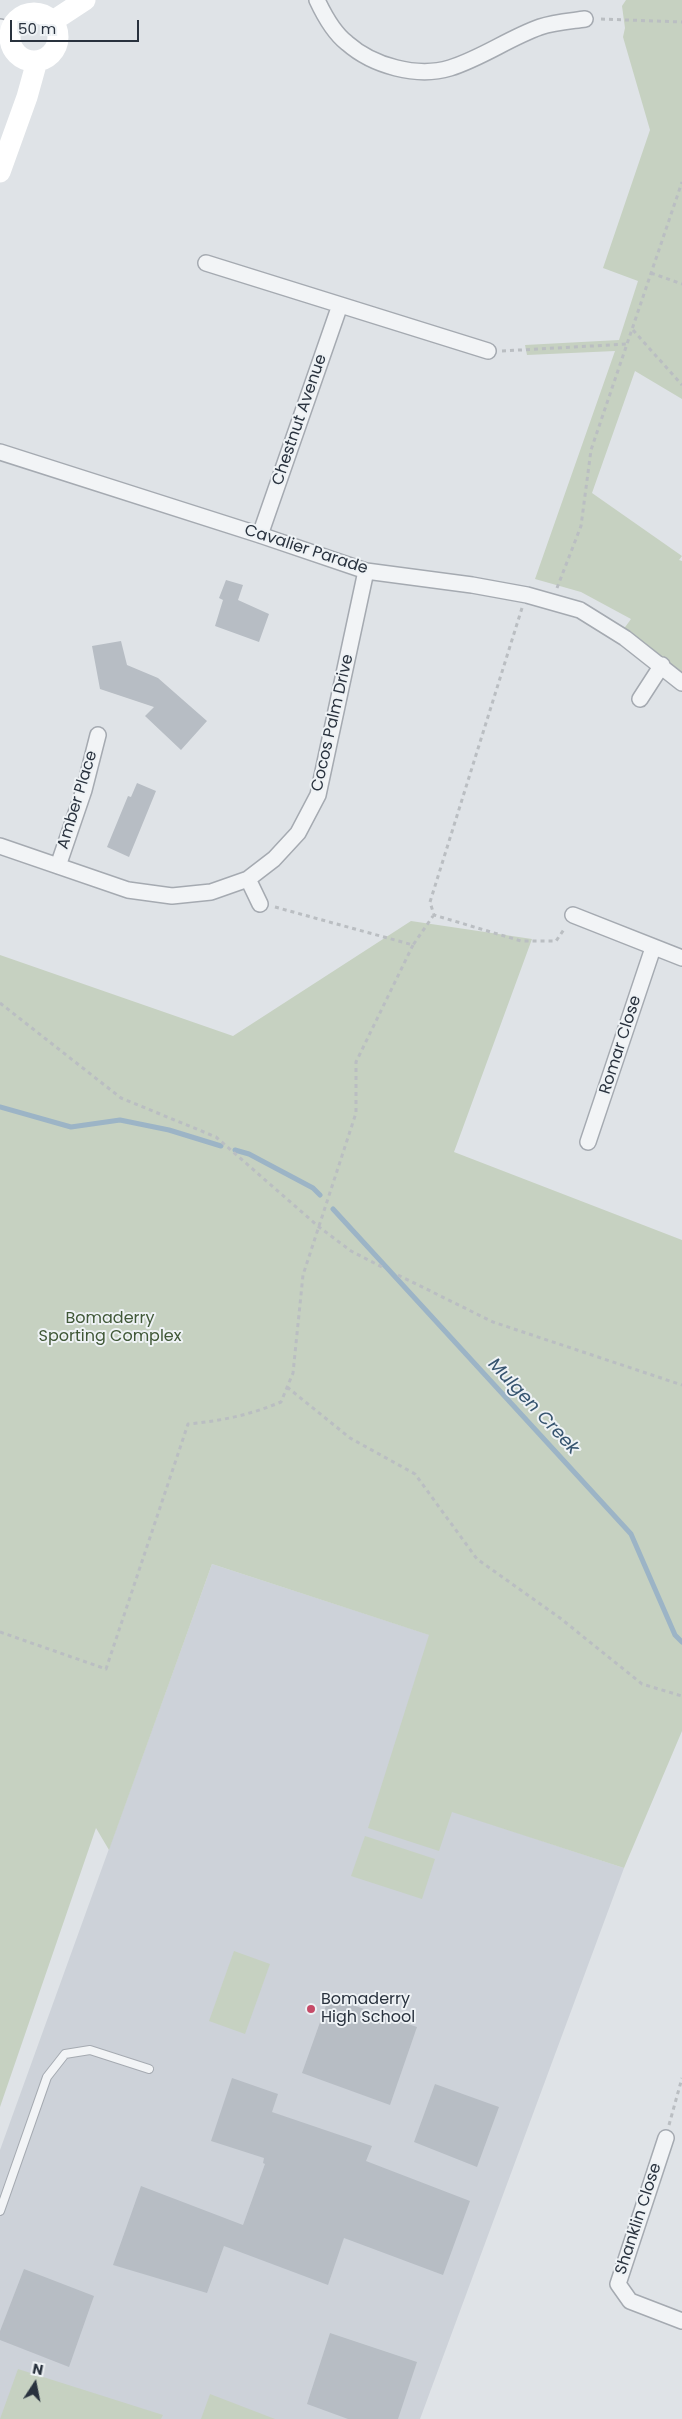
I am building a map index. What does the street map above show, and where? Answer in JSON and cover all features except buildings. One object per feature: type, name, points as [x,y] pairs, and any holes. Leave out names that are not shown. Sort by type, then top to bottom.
[{"type":"street","points":[[53,21],[85,0]]},
{"type":"street","points":[[317,0],[326,17],[346,43],[379,63],[416,71],[448,69],[481,56],[541,26],[585,19]]},
{"type":"street","points":[[26,14],[40,14],[53,21],[57,28],[57,46],[52,54],[37,62],[24,59],[14,50],[6,28],[26,14]]},
{"type":"street","points":[[0,172],[27,97],[37,62]]},
{"type":"street","points":[[206,262],[488,351]]},
{"type":"street","name":"Chestnut Avenue","points":[[260,535],[340,305]]},
{"type":"street","name":"Cavalier Parade","points":[[0,452],[366,571],[472,585],[527,595],[580,610],[662,665],[682,683]]},
{"type":"street","name":"Cocos Palm Drive","points":[[0,846],[128,890],[172,896],[211,892],[248,879],[274,859],[298,833],[318,795],[366,571]]},
{"type":"street","points":[[640,699],[662,665]]},
{"type":"street","name":"Amber Place","points":[[58,866],[84,790],[98,735]]},
{"type":"street","points":[[248,879],[260,904]]},
{"type":"street","points":[[573,915],[682,958]]},
{"type":"street","name":"Romar Close","points":[[588,1142],[653,948]]},
{"type":"street","name":"Shanklin Close","points":[[666,2138],[618,2284],[630,2301],[682,2321]]},
{"type":"lane","points":[[0,2211],[48,2077],[65,2054],[90,2050],[149,2069]]},
{"type":"path","points":[[585,19],[682,22]]},
{"type":"path","points":[[552,602],[581,526],[591,450],[682,182]]},
{"type":"path","points":[[651,273],[682,284]]},
{"type":"path","points":[[632,329],[682,384]]},
{"type":"path","points":[[488,351],[628,344]]},
{"type":"path","points":[[434,915],[430,902],[508,647],[527,595]]},
{"type":"path","points":[[260,904],[300,912],[413,945]]},
{"type":"path","points":[[434,915],[521,941],[539,943],[556,941],[573,915]]},
{"type":"path","points":[[0,1632],[106,1669],[188,1424],[216,1421],[255,1412],[280,1402],[293,1373],[303,1275],[356,1113],[356,1062],[413,945],[434,915]]},
{"type":"path","points":[[0,1003],[120,1098],[216,1137],[319,1227],[351,1252],[384,1268]]},
{"type":"path","points":[[398,1275],[493,1322],[682,1385]]},
{"type":"path","points":[[287,1387],[350,1438],[415,1474],[477,1559],[560,1618],[642,1684],[682,1696]]},
{"type":"path","points":[[666,2138],[682,2078]]},
{"type":"shaded area","name":"Bomaderry High School","points":[[212,1564],[430,1635],[382,1788],[624,1868],[420,2419],[0,2419],[0,2150]]},
{"type":"green space","points":[[626,0],[682,0],[682,399],[635,371],[592,493],[682,556],[679,560],[682,561],[682,676],[623,630],[631,619],[581,592],[535,579],[615,351],[527,355],[525,345],[619,340],[638,281],[603,268],[650,130],[623,37],[625,28],[622,6]]},
{"type":"green space","name":"Bomaderry Sporting Complex","points":[[411,921],[532,939],[454,1152],[682,1240],[682,1731],[624,1868],[452,1812],[439,1851],[368,1828],[429,1635],[212,1564],[109,1850],[96,1828],[0,2107],[0,955],[233,1036]]},
{"type":"green space","points":[[365,1836],[435,1859],[422,1899],[351,1876]]},
{"type":"green space","points":[[234,1951],[270,1964],[245,2034],[209,2021]]},
{"type":"green space","points":[[18,2369],[163,2415],[161,2419],[0,2419]]},
{"type":"green space","points":[[210,2394],[275,2419],[201,2419]]},
{"type":"waterway","name":"Mulgen Creek","points":[[0,1107],[71,1127],[120,1120],[169,1130],[221,1146]]},
{"type":"waterway","name":"Mulgen Creek","points":[[235,1150],[249,1154],[313,1188],[320,1195]]},
{"type":"waterway","name":"Mulgen Creek","points":[[333,1209],[631,1534],[675,1635],[682,1642]]},
{"type":"place","name":"Bomaderry High School","points":[[311,2009]]}]
